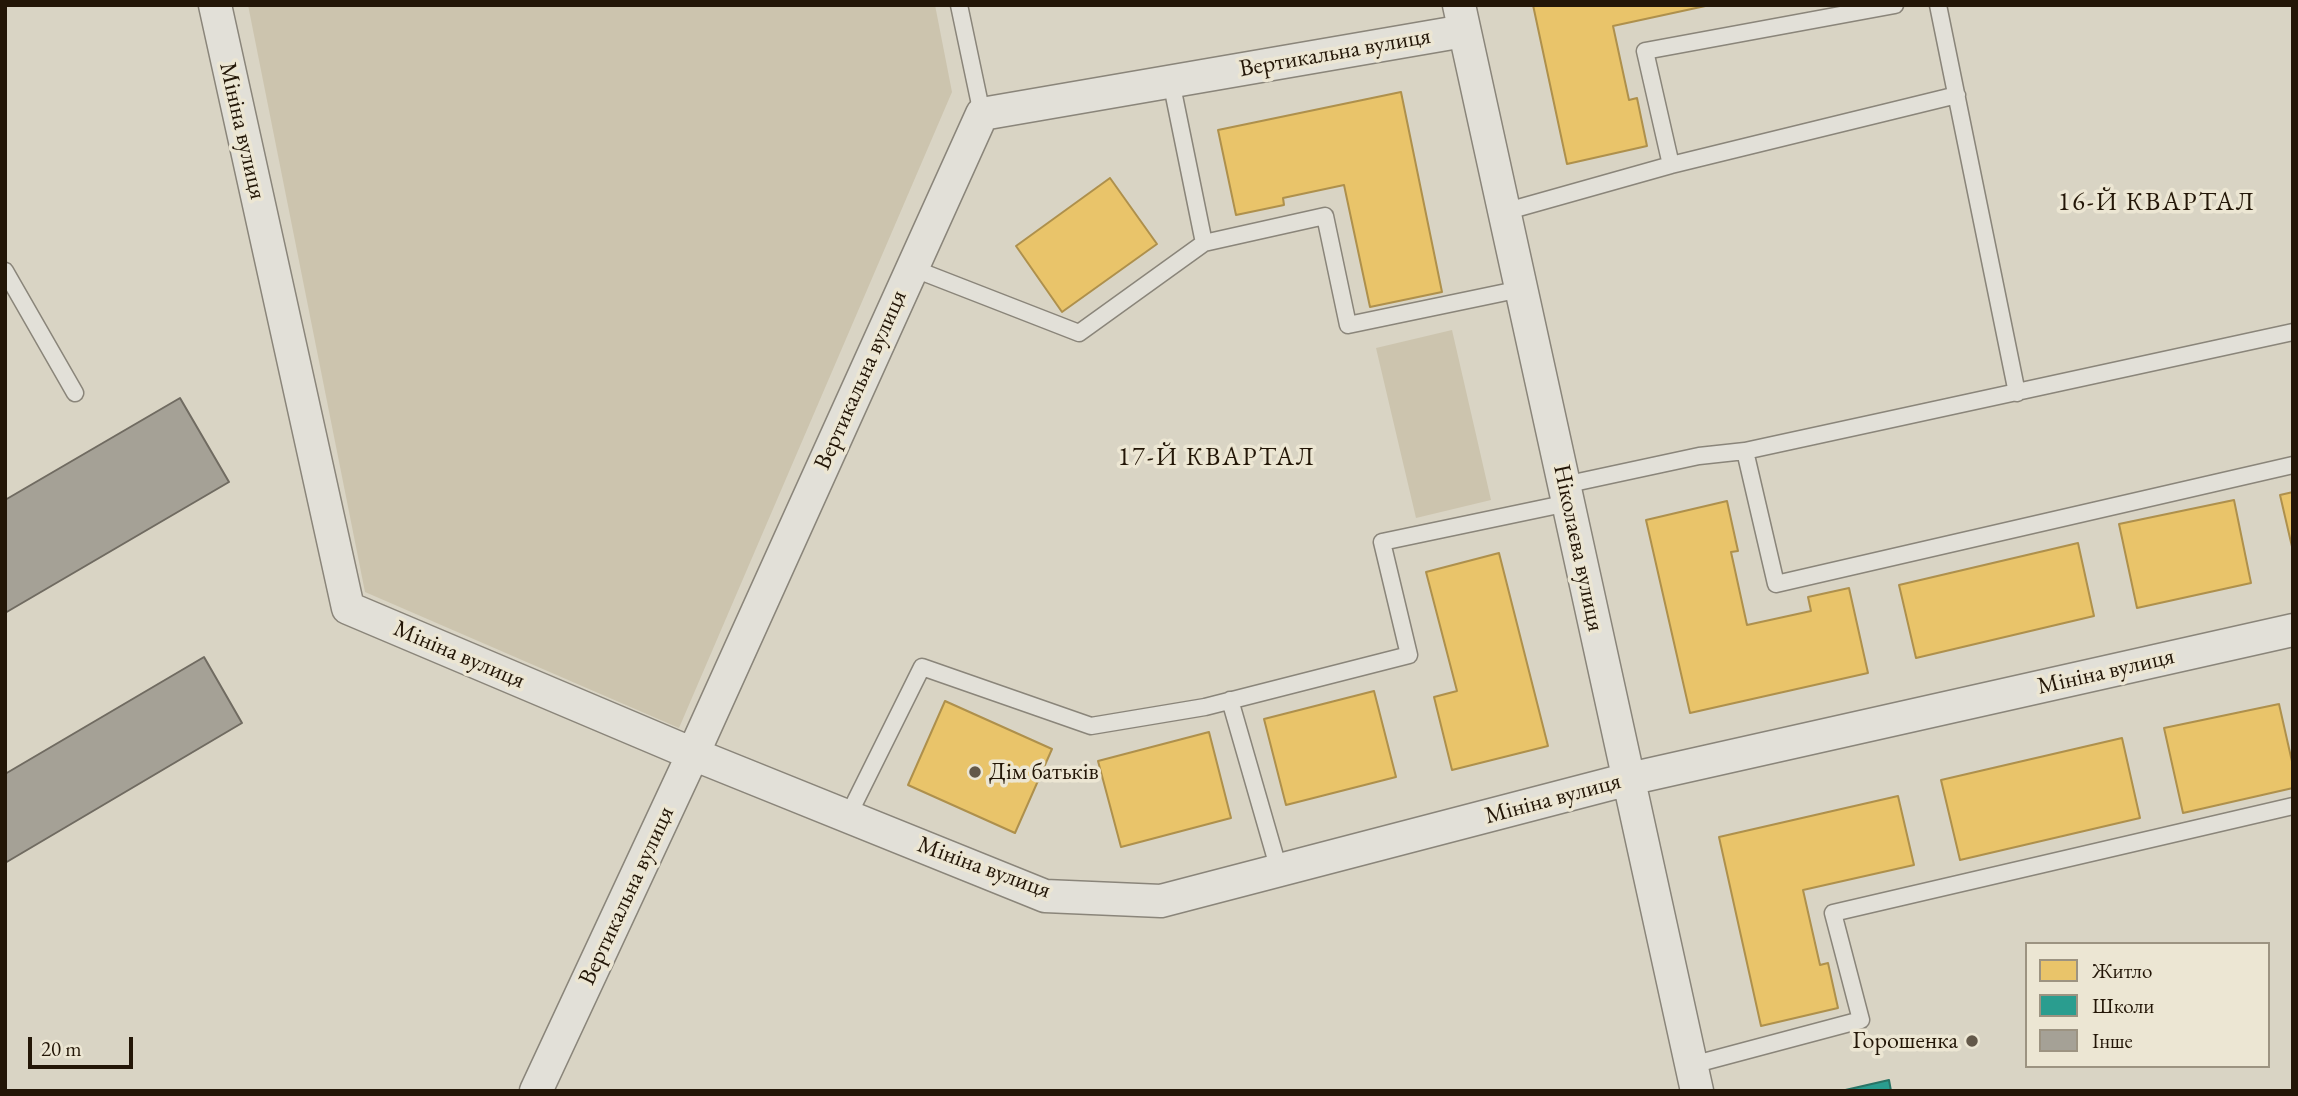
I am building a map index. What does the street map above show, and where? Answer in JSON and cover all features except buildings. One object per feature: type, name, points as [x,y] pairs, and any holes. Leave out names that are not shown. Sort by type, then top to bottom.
[{"type":"street","name":"Мініна вулиця","points":[[215,5],[348,608],[693,754],[1045,896],[1161,901],[1629,779],[2293,631]]},
{"type":"street","name":"Вертикальна вулиця","points":[[536,1091],[693,754],[982,114],[1171,81],[1462,18]]},
{"type":"street","name":"Ніколаєва вулиця","points":[[1462,18],[1695,1078]]},
{"type":"lane","points":[[959,5],[982,114]]},
{"type":"lane","points":[[1671,165],[1645,51],[1895,5]]},
{"type":"lane","points":[[1938,5],[2017,393]]},
{"type":"lane","points":[[1171,81],[1204,243]]},
{"type":"lane","points":[[1504,212],[1671,165],[1957,95]]},
{"type":"lane","points":[[912,268],[1079,334],[1204,243],[1325,216],[1348,325],[1521,289]]},
{"type":"lane","points":[[5,271],[75,393]]},
{"type":"lane","points":[[848,816],[922,667],[1091,726],[1230,700],[1409,655],[1382,542],[1699,456],[1745,451],[2293,332]]},
{"type":"lane","points":[[1745,451],[1776,584],[2293,465]]},
{"type":"lane","points":[[1230,700],[1279,870]]},
{"type":"lane","points":[[1695,1078],[1861,1020],[1833,913],[2293,806]]},
{"type":"shaded area","points":[[248,5],[935,5],[952,92],[679,728],[365,592]]},
{"type":"shaded area","points":[[1452,330],[1491,500],[1416,518],[1376,348]]},
{"type":"place","name":"Дім батьків","points":[[975,772]]},
{"type":"place","name":"Горошенка","points":[[1972,1041]]},
{"type":"district","name":"16-Й КВАРТАЛ","points":[[2157,203]]},
{"type":"district","name":"17-Й КВАРТАЛ","points":[[1217,458]]}]
